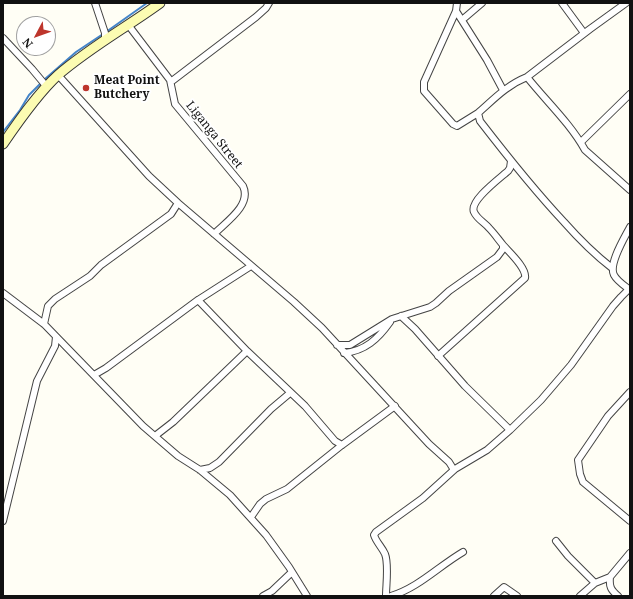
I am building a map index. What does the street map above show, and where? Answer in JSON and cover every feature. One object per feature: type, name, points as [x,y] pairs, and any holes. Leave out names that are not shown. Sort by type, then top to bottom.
[{"type":"main road","points":[[3,144],[46,87],[58,75],[105,40],[129,26],[160,3]]},
{"type":"street","points":[[95,3],[105,33],[105,40]]},
{"type":"street","points":[[172,81],[256,17],[266,8],[269,3]]},
{"type":"street","points":[[457,3],[456,11],[424,82],[424,91],[456,126],[478,113],[504,90],[516,82],[528,77],[584,33],[626,3]]},
{"type":"street","points":[[462,20],[482,3]]},
{"type":"street","points":[[562,3],[584,33]]},
{"type":"street","points":[[456,11],[504,90]]},
{"type":"street","name":"Liganga Street","points":[[129,26],[168,78],[175,104],[243,186],[245,197],[240,208],[214,234]]},
{"type":"street","points":[[3,38],[32,69],[46,87]]},
{"type":"street","points":[[58,75],[149,176],[322,328],[429,444],[450,462],[454,470]]},
{"type":"street","points":[[528,77],[581,142],[585,150],[613,173],[630,190]]},
{"type":"street","points":[[581,142],[630,94]]},
{"type":"street","points":[[478,113],[480,121],[511,162],[541,197],[592,252],[612,268]]},
{"type":"street","points":[[438,356],[525,278],[526,274],[524,269],[474,211],[474,206],[477,199],[508,171],[511,162]]},
{"type":"street","points":[[44,324],[48,306],[55,299],[86,279],[101,265],[171,214],[178,203]]},
{"type":"street","points":[[386,596],[386,556],[374,535],[423,498],[454,470],[482,454],[510,430],[541,400],[571,365],[617,302],[629,290],[614,275],[612,268],[630,227]]},
{"type":"street","points":[[337,345],[350,345],[392,319],[421,311],[436,303],[497,257],[503,249],[503,245]]},
{"type":"street","points":[[94,375],[106,368],[198,300],[251,266]]},
{"type":"street","points":[[3,293],[44,324],[116,399],[155,436],[178,456],[200,470],[230,495],[266,535],[307,596]]},
{"type":"street","points":[[198,300],[247,351],[304,406],[336,441],[342,445]]},
{"type":"street","points":[[401,316],[415,329],[465,386],[510,430]]},
{"type":"street","points":[[344,353],[353,352],[366,347],[392,319]]},
{"type":"street","points":[[3,521],[37,381],[55,346],[56,337]]},
{"type":"street","points":[[155,436],[172,422],[247,351]]},
{"type":"street","points":[[200,470],[210,468],[219,462],[271,409],[290,392]]},
{"type":"street","points":[[630,392],[608,416],[578,460],[583,482],[630,521]]},
{"type":"street","points":[[251,517],[260,504],[266,499],[287,489],[342,445],[395,406]]},
{"type":"street","points":[[556,541],[568,556],[596,583]]},
{"type":"street","points":[[391,596],[401,595],[435,572],[447,561],[463,552]]},
{"type":"street","points":[[580,596],[596,583],[610,577],[630,554]]},
{"type":"street","points":[[263,596],[272,591],[292,572]]},
{"type":"street","points":[[610,577],[609,584],[618,596]]},
{"type":"street","points":[[494,596],[504,587],[517,596]]},
{"type":"waterway","points":[[106,32],[147,3]]},
{"type":"waterway","points":[[3,132],[20,110],[29,95],[45,79],[76,52],[103,34]]},
{"type":"place","name":"Meat Point Butchery","points":[[86,88]]}]
